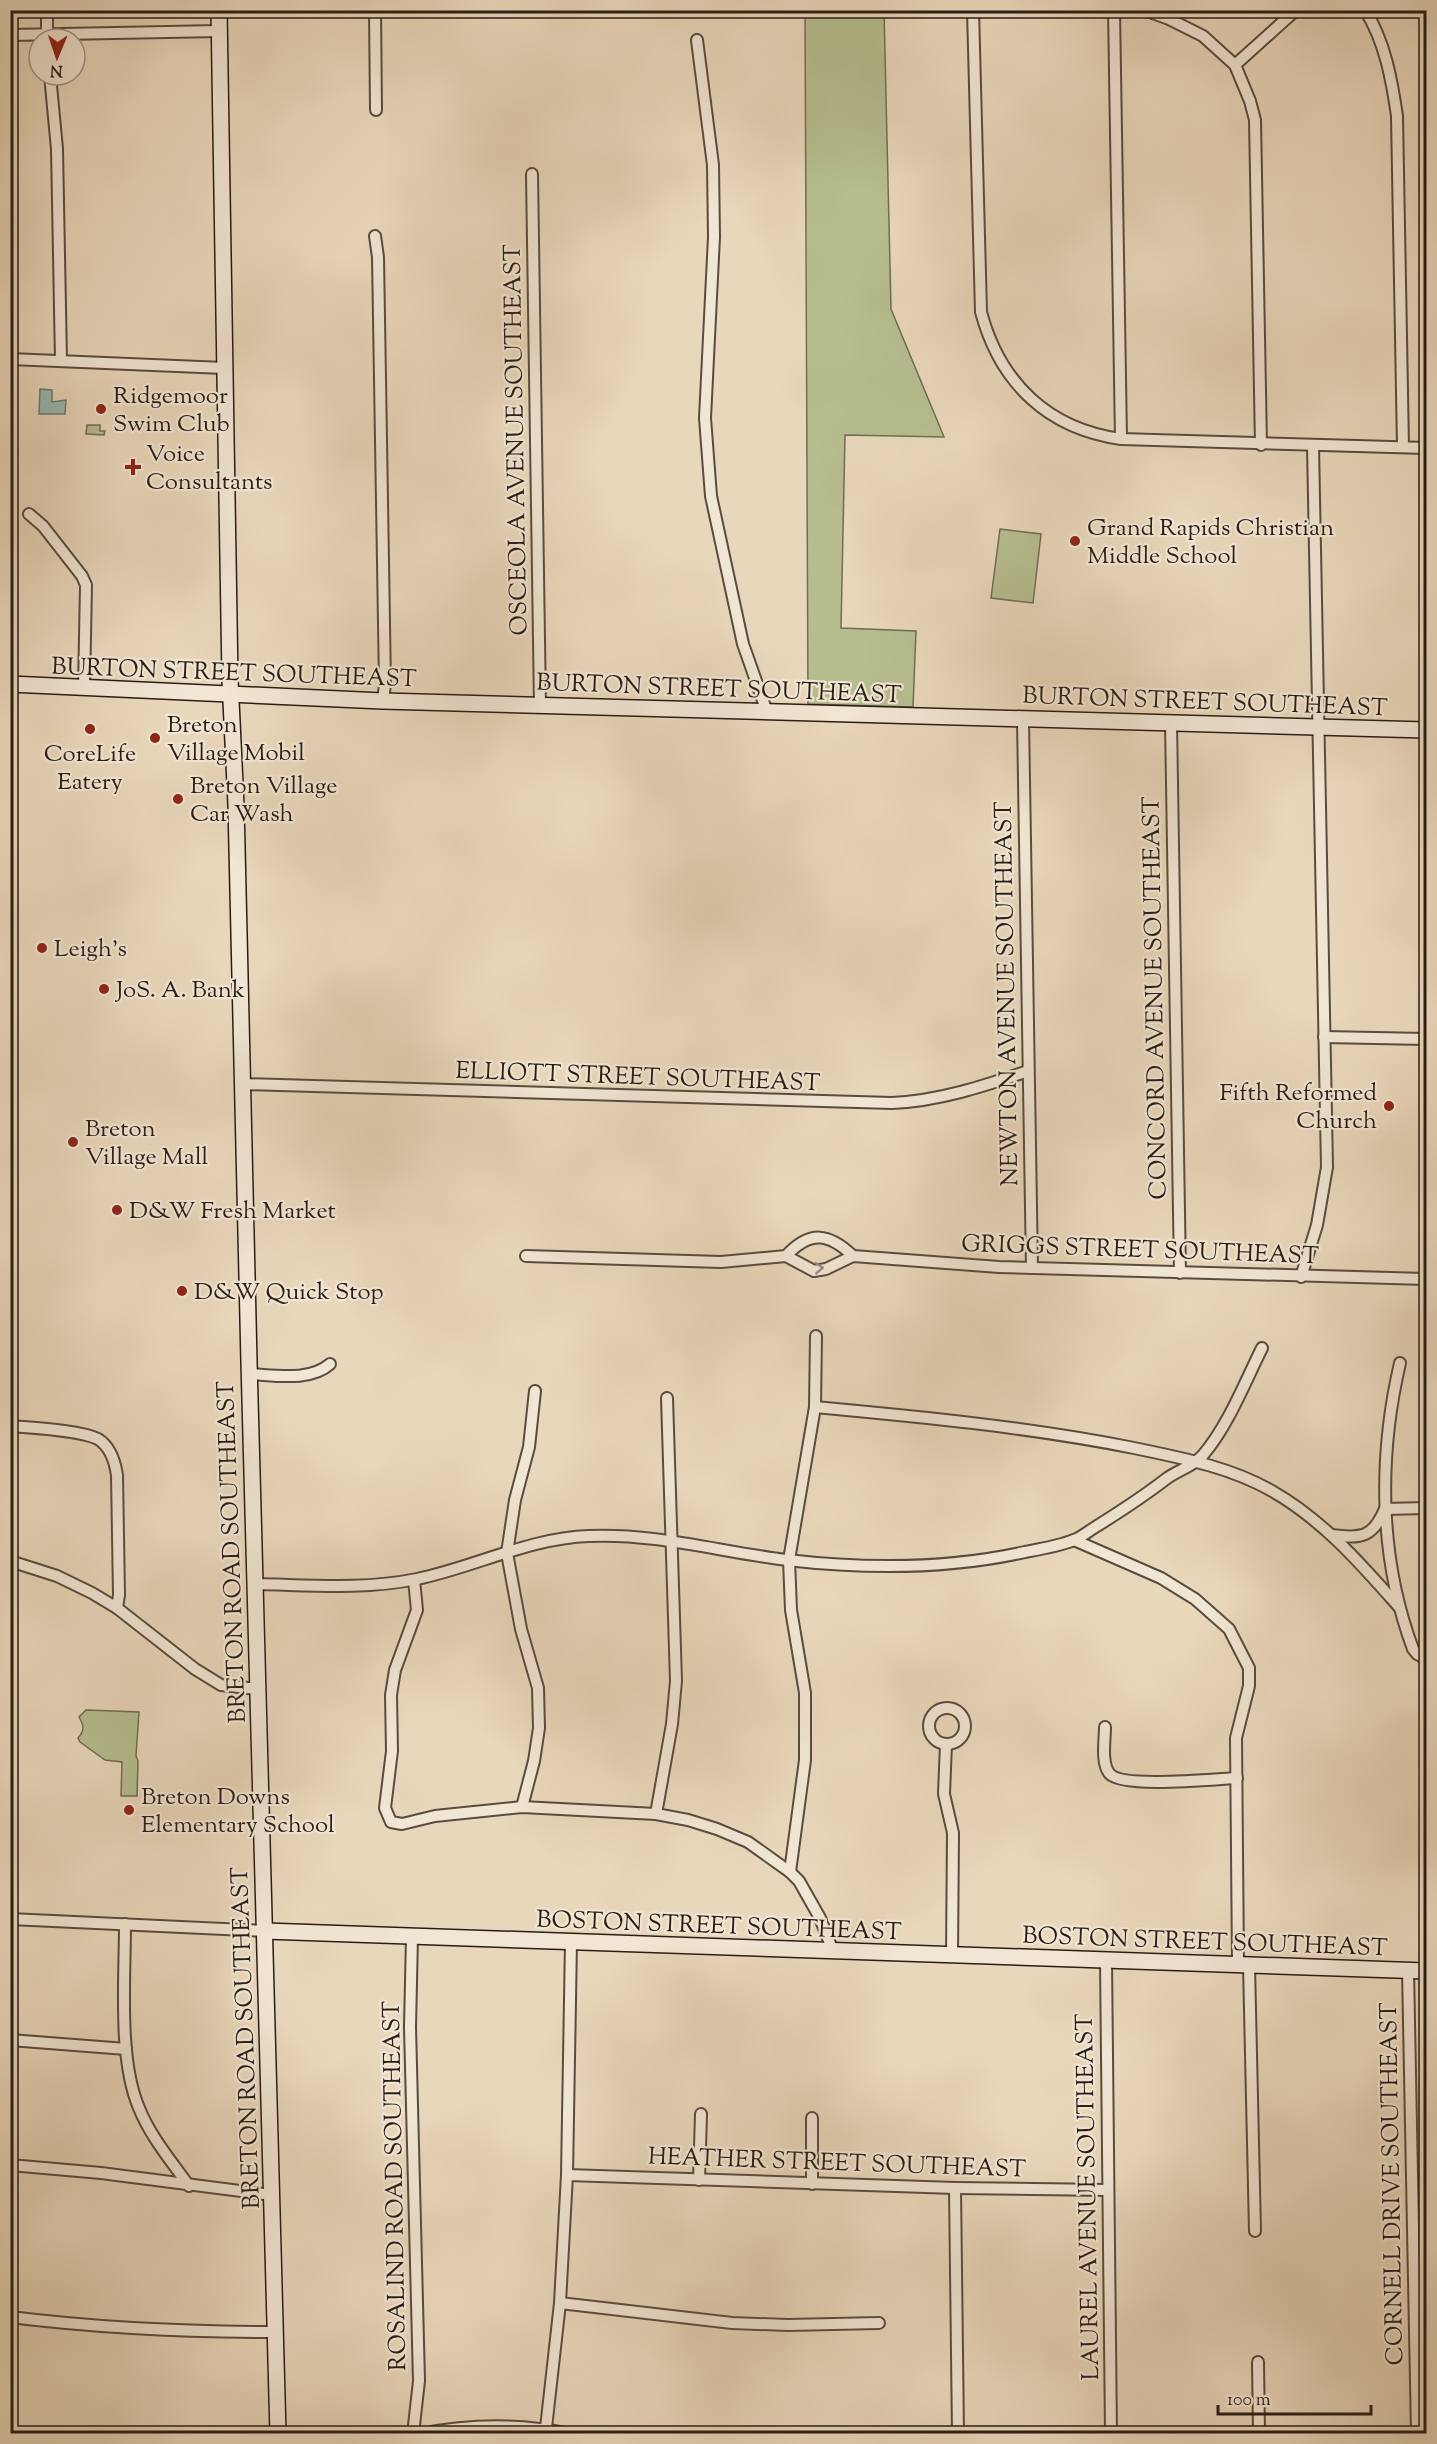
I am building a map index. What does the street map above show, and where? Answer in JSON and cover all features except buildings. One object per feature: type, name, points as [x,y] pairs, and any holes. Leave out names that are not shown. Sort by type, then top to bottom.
[{"type":"main road","name":"BRETON ROAD SOUTHEAST","points":[[219,10],[231,696],[278,2433]]},
{"type":"main road","name":"BURTON STREET SOUTHEAST","points":[[10,684],[231,696],[383,701],[1426,730]]},
{"type":"main road","name":"BOSTON STREET SOUTHEAST","points":[[266,1931],[1426,1971]]},
{"type":"street","points":[[47,10],[47,27]]},
{"type":"street","points":[[375,10],[376,110]]},
{"type":"street","points":[[973,10],[981,312],[987,335],[1013,381],[1048,414],[1096,436],[1261,445],[1426,448]]},
{"type":"street","points":[[1114,10],[1121,439]]},
{"type":"street","points":[[1144,10],[1169,19],[1203,36],[1235,65],[1250,101],[1255,120],[1261,445]]},
{"type":"street","points":[[1235,65],[1296,10]]},
{"type":"street","points":[[1365,10],[1381,45],[1389,71],[1397,116],[1404,447]]},
{"type":"street","points":[[87,36],[219,31]]},
{"type":"street","points":[[10,35],[27,36]]},
{"type":"street","points":[[697,40],[713,165],[714,237],[705,418],[711,496],[743,644],[767,712]]},
{"type":"street","points":[[51,87],[57,149],[61,361]]},
{"type":"street","name":"OSCEOLA AVENUE SOUTHEAST","points":[[532,174],[540,706]]},
{"type":"street","points":[[375,236],[378,257],[385,684],[383,701]]},
{"type":"street","points":[[10,359],[224,368]]},
{"type":"street","points":[[1301,1277],[1317,1225],[1327,1167],[1313,446]]},
{"type":"street","points":[[29,514],[43,526],[85,580],[87,604],[84,688]]},
{"type":"street","name":"NEWTON AVENUE SOUTHEAST","points":[[1023,719],[1032,1268]]},
{"type":"street","name":"CONCORD AVENUE SOUTHEAST","points":[[1171,722],[1180,1273]]},
{"type":"street","points":[[1324,1037],[1426,1039]]},
{"type":"street","name":"ELLIOTT STREET SOUTHEAST","points":[[243,1084],[892,1103],[915,1102],[948,1096],[1029,1071]]},
{"type":"street","name":"GRIGGS STREET SOUTHEAST","points":[[526,1256],[730,1262],[786,1256],[792,1249],[813,1237],[823,1237],[835,1242],[853,1256],[999,1267],[1426,1279]]},
{"type":"street","points":[[786,1256],[814,1271],[826,1269],[853,1256]]},
{"type":"street","points":[[790,1872],[805,1760],[805,1693],[791,1610],[789,1560],[815,1407],[816,1336]]},
{"type":"street","points":[[256,1584],[352,1587],[414,1580],[541,1542],[574,1537],[624,1536],[789,1560],[882,1565],[957,1565],[1009,1556],[1074,1540],[1132,1504],[1172,1474],[1198,1461],[1211,1445],[1263,1348]]},
{"type":"street","points":[[1400,1363],[1390,1404],[1387,1434],[1387,1535],[1399,1607],[1413,1649],[1425,1659]]},
{"type":"street","points":[[249,1374],[308,1374],[321,1371],[330,1364]]},
{"type":"street","points":[[522,1807],[534,1761],[539,1728],[538,1688],[519,1621],[507,1553],[515,1500],[529,1447],[535,1391]]},
{"type":"street","points":[[656,1814],[672,1724],[676,1681],[667,1398]]},
{"type":"street","points":[[815,1407],[1033,1430],[1198,1461],[1246,1478],[1273,1492],[1332,1535],[1399,1607]]},
{"type":"street","points":[[10,1426],[86,1435],[99,1440],[109,1449],[117,1475],[119,1595],[117,1608]]},
{"type":"street","points":[[1386,1509],[1426,1508]]},
{"type":"street","points":[[1332,1535],[1356,1536],[1371,1532],[1386,1509]]},
{"type":"street","points":[[1074,1540],[1161,1578],[1195,1599],[1229,1629],[1249,1668],[1250,1686],[1236,1738],[1255,2231]]},
{"type":"street","points":[[10,1561],[57,1576],[92,1593],[117,1608],[195,1669],[220,1685],[257,1689]]},
{"type":"street","points":[[414,1580],[417,1610],[395,1670],[391,1695],[392,1751],[385,1808],[390,1822],[402,1824],[435,1816],[522,1807],[656,1814],[688,1820],[748,1842],[790,1872],[799,1881],[820,1918],[833,1951]]},
{"type":"street","points":[[1105,1727],[1105,1765],[1113,1778],[1122,1781],[1164,1782],[1237,1778]]},
{"type":"street","points":[[946,1744],[944,1794],[953,1833],[952,1955]]},
{"type":"street","name":"BOSTON STREET SOUTHEAST","points":[[10,1919],[266,1931]]},
{"type":"street","points":[[125,1924],[126,2049],[139,2108],[189,2186]]},
{"type":"street","name":"ROSALIND ROAD SOUTHEAST","points":[[412,1937],[410,2027],[419,2380],[413,2433]]},
{"type":"street","points":[[546,2428],[560,2303],[567,2175],[571,1942]]},
{"type":"street","name":"LAUREL AVENUE SOUTHEAST","points":[[1106,1960],[1111,2433]]},
{"type":"street","name":"CORNELL DRIVE SOUTHEAST","points":[[1408,1970],[1417,2433]]},
{"type":"street","points":[[10,2040],[126,2049]]},
{"type":"street","points":[[699,2180],[701,2114]]},
{"type":"street","points":[[812,2118],[812,2184]]},
{"type":"street","points":[[10,2165],[101,2172],[189,2186],[272,2195]]},
{"type":"street","name":"HEATHER STREET SOUTHEAST","points":[[567,2175],[955,2188],[1107,2190]]},
{"type":"street","points":[[955,2188],[958,2433]]},
{"type":"street","points":[[1413,2293],[1426,2293]]},
{"type":"street","points":[[560,2303],[732,2324],[879,2323]]},
{"type":"street","points":[[10,2318],[129,2329],[276,2332]]},
{"type":"street","points":[[1258,2362],[1258,2433]]},
{"type":"street","points":[[421,2433],[491,2426],[546,2428],[571,2433]]},
{"type":"green space","points":[[805,11],[884,11],[891,309],[944,437],[845,435],[841,628],[916,631],[913,707],[808,704]]},
{"type":"green space","points":[[87,425],[100,425],[100,431],[105,431],[104,435],[86,434]]},
{"type":"green space","points":[[1000,529],[1041,534],[1033,603],[991,598]]},
{"type":"green space","points":[[86,1710],[139,1712],[136,1756],[138,1761],[137,1796],[121,1796],[122,1762],[105,1760],[80,1742],[78,1738],[83,1728],[79,1717]]},
{"type":"water","points":[[40,389],[52,390],[52,402],[66,400],[65,414],[39,414]]},
{"type":"place","name":"Ridgemoor Swim Club","points":[[101,409]]},
{"type":"place","name":"Voice Consultants","points":[[133,467]]},
{"type":"place","name":"Grand Rapids Christian Middle School","points":[[1075,541]]},
{"type":"place","name":"CoreLife Eatery","points":[[90,729]]},
{"type":"place","name":"Breton Village Mobil","points":[[155,738]]},
{"type":"place","name":"Breton Village Car Wash","points":[[178,799]]},
{"type":"place","name":"Leigh's","points":[[42,948]]},
{"type":"place","name":"JoS. A. Bank","points":[[104,989]]},
{"type":"place","name":"Fifth Reformed Church","points":[[1389,1106]]},
{"type":"place","name":"Breton Village Mall","points":[[73,1142]]},
{"type":"place","name":"D&W Fresh Market","points":[[117,1210]]},
{"type":"place","name":"D&W Quick Stop","points":[[182,1291]]},
{"type":"place","name":"Breton Downs Elementary School","points":[[129,1810]]}]
